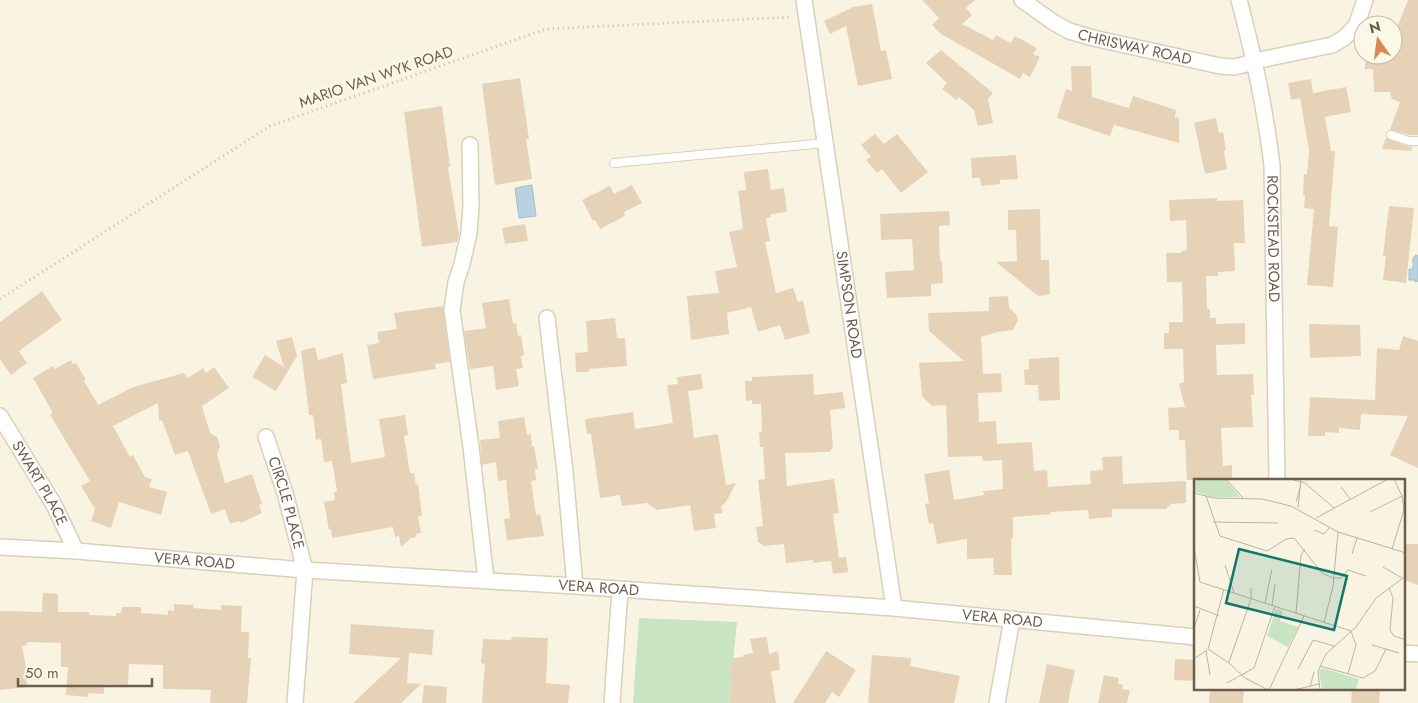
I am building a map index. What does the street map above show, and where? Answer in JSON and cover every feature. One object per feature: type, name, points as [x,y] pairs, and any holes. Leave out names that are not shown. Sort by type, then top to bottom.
[{"type":"street","name":"SIMPSON ROAD","points":[[804,0],[894,608]]},
{"type":"street","name":"CHRISWAY ROAD","points":[[1022,0],[1053,22],[1070,31],[1093,38],[1220,66],[1234,67],[1332,45],[1344,38],[1356,26],[1365,0]]},
{"type":"street","name":"ROCKSTEAD ROAD","points":[[1239,0],[1255,61],[1267,119],[1272,165],[1277,479]]},
{"type":"street","points":[[470,145],[471,206],[469,233],[456,282],[452,310],[471,447],[486,580]]},
{"type":"street","points":[[547,318],[565,472],[575,586]]},
{"type":"street","name":"SWART PLACE","points":[[0,416],[54,505],[76,551]]},
{"type":"street","name":"CIRCLE PLACE","points":[[266,437],[285,493],[305,570],[295,703]]},
{"type":"street","name":"VERA ROAD","points":[[0,547],[76,551],[305,570],[486,580],[894,608],[1194,636]]},
{"type":"street","points":[[612,703],[620,590]]},
{"type":"street","points":[[997,703],[1012,619]]},
{"type":"lane","points":[[1391,135],[1409,141],[1418,141]]},
{"type":"lane","points":[[614,164],[825,143]]},
{"type":"path","name":"MARIO VAN WYK ROAD","points":[[0,298],[270,126],[546,29],[806,16]]},
{"type":"green space","points":[[639,618],[737,622],[729,703],[633,703]]},
{"type":"water","points":[[532,185],[536,216],[519,218],[515,188]]},
{"type":"water","points":[[1416,255],[1418,256],[1418,281],[1415,282],[1415,280],[1409,280],[1409,269],[1413,269],[1413,258]]},
{"type":"building","points":[[922,0],[975,0],[966,8],[972,15],[962,24],[993,40],[996,35],[1011,43],[1015,36],[1037,48],[1033,54],[1040,57],[1030,77],[1023,73],[1020,79],[941,34],[932,25],[939,18]]},
{"type":"building","points":[[1408,0],[1418,0],[1418,135],[1390,130],[1400,102],[1392,99],[1390,92],[1374,92],[1373,69],[1365,69],[1365,65],[1403,65],[1402,15]]},
{"type":"building","points":[[872,4],[881,51],[886,50],[892,79],[858,86],[846,26],[830,34],[824,21],[853,7]]},
{"type":"building","points":[[941,50],[993,93],[988,99],[993,123],[978,126],[974,110],[959,97],[956,100],[942,89],[947,83],[926,63]]},
{"type":"building","points":[[1071,66],[1091,66],[1092,97],[1129,108],[1133,96],[1176,110],[1175,118],[1179,117],[1179,143],[1114,125],[1110,136],[1057,118],[1066,89],[1072,91]]},
{"type":"building","points":[[520,78],[529,139],[526,139],[532,179],[495,185],[482,84]]},
{"type":"building","points":[[1311,79],[1313,93],[1346,87],[1351,112],[1325,117],[1331,151],[1335,151],[1329,226],[1338,227],[1333,287],[1307,285],[1314,209],[1304,208],[1304,174],[1307,174],[1309,151],[1300,98],[1291,100],[1288,83]]},
{"type":"building","points":[[442,106],[450,167],[448,167],[459,235],[457,242],[422,247],[404,112]]},
{"type":"building","points":[[1216,118],[1219,133],[1223,132],[1227,169],[1205,174],[1194,123]]},
{"type":"building","points":[[875,134],[884,144],[897,134],[928,172],[901,193],[882,169],[877,173],[866,160],[871,157],[861,145]]},
{"type":"building","points":[[1386,138],[1413,147],[1411,151],[1382,149]]},
{"type":"building","points":[[1016,155],[1018,179],[1000,180],[1000,184],[981,186],[980,178],[972,178],[971,158]]},
{"type":"building","points":[[768,169],[771,190],[784,188],[787,212],[771,214],[771,217],[766,218],[770,241],[765,242],[776,293],[793,288],[798,302],[803,301],[810,333],[785,340],[780,325],[758,332],[751,307],[727,313],[729,334],[691,340],[687,296],[719,293],[715,271],[737,267],[729,232],[743,229],[738,191],[746,190],[744,172]]},
{"type":"building","points":[[632,185],[642,203],[624,212],[625,216],[600,229],[595,220],[593,221],[582,200],[610,186],[614,194]]},
{"type":"building","points":[[1217,198],[1217,201],[1243,200],[1245,243],[1234,243],[1235,271],[1218,272],[1218,276],[1206,276],[1207,309],[1210,309],[1210,318],[1216,318],[1216,324],[1245,323],[1245,344],[1216,345],[1217,375],[1253,374],[1254,395],[1251,395],[1253,427],[1221,428],[1223,466],[1232,465],[1232,479],[1187,480],[1185,440],[1179,440],[1179,430],[1169,430],[1168,408],[1185,407],[1179,384],[1184,382],[1183,349],[1164,349],[1164,333],[1169,333],[1169,322],[1183,322],[1182,282],[1167,282],[1166,253],[1181,253],[1181,251],[1187,250],[1186,220],[1170,221],[1169,200]]},
{"type":"building","points":[[1389,206],[1414,208],[1406,283],[1383,280],[1386,256],[1383,256]]},
{"type":"building","points":[[1040,209],[1041,260],[1049,260],[1050,294],[1039,296],[996,262],[1017,261],[1016,230],[1008,230],[1008,210]]},
{"type":"building","points":[[949,211],[950,225],[939,226],[943,283],[931,284],[931,296],[887,298],[885,272],[914,270],[912,239],[881,240],[880,214]]},
{"type":"building","points":[[525,224],[528,241],[505,244],[502,228]]},
{"type":"building","points":[[42,291],[62,320],[19,351],[27,363],[11,375],[0,359],[0,322]]},
{"type":"building","points":[[1008,296],[1009,308],[1016,314],[1018,320],[1013,330],[981,337],[983,374],[1001,373],[1002,392],[978,393],[979,422],[996,421],[997,444],[1032,442],[1034,471],[1047,470],[1048,487],[1091,484],[1090,471],[1103,470],[1102,457],[1122,456],[1123,484],[1186,481],[1186,503],[1170,504],[1167,509],[1112,509],[1112,517],[1089,519],[1088,510],[1050,512],[1051,514],[1013,517],[1013,538],[1011,539],[1012,575],[994,575],[993,558],[967,559],[967,539],[937,544],[933,523],[929,524],[925,504],[929,503],[924,474],[949,470],[954,500],[984,495],[983,491],[1003,489],[1002,460],[983,461],[982,456],[948,457],[946,405],[932,406],[922,396],[919,363],[964,361],[929,331],[928,313],[989,311],[989,297]]},
{"type":"building","points":[[509,299],[513,324],[516,323],[518,336],[521,335],[524,355],[521,356],[523,368],[516,369],[519,386],[496,390],[493,366],[470,369],[464,331],[486,328],[482,303]]},
{"type":"building","points":[[443,306],[450,362],[435,364],[436,369],[373,379],[367,345],[379,343],[377,332],[397,329],[394,313]]},
{"type":"building","points":[[615,318],[617,338],[625,338],[627,366],[589,369],[589,372],[576,372],[575,353],[588,352],[586,321]]},
{"type":"building","points":[[1309,324],[1360,325],[1361,356],[1310,358]]},
{"type":"building","points":[[1403,336],[1418,341],[1418,468],[1390,455],[1408,416],[1361,414],[1360,430],[1339,428],[1339,433],[1325,432],[1325,436],[1308,436],[1310,397],[1375,400],[1377,348],[1399,350]]},
{"type":"building","points":[[292,337],[297,356],[276,391],[252,377],[265,355],[284,367],[276,341]]},
{"type":"building","points":[[315,347],[318,360],[343,353],[347,383],[341,384],[351,463],[385,457],[379,419],[405,415],[408,435],[404,436],[410,473],[414,473],[416,485],[418,484],[422,516],[418,516],[421,533],[416,534],[415,538],[411,538],[401,547],[399,536],[395,537],[393,527],[332,538],[324,502],[335,500],[334,492],[337,491],[332,461],[324,462],[321,439],[316,440],[313,415],[309,415],[301,351]]},
{"type":"building","points":[[1059,357],[1060,400],[1039,401],[1038,385],[1025,385],[1024,370],[1029,369],[1029,359]]},
{"type":"building","points":[[71,360],[73,364],[76,363],[98,405],[133,387],[184,373],[188,378],[203,368],[206,373],[214,367],[229,388],[202,406],[210,433],[217,437],[220,446],[217,454],[225,483],[252,474],[262,504],[259,505],[262,513],[241,523],[239,521],[230,524],[225,509],[211,514],[188,451],[175,455],[162,420],[159,421],[158,403],[113,426],[130,457],[133,455],[145,477],[152,479],[149,487],[167,492],[161,515],[119,502],[111,528],[91,521],[95,509],[81,486],[90,481],[50,415],[53,413],[33,378],[53,366],[55,369]]},
{"type":"building","points":[[701,374],[703,389],[688,391],[694,438],[718,434],[726,485],[736,483],[726,502],[721,506],[722,513],[714,514],[716,528],[694,531],[690,505],[657,510],[647,503],[622,506],[620,495],[600,498],[591,434],[587,434],[585,419],[633,412],[635,429],[673,423],[667,385],[678,384],[677,377]]},
{"type":"building","points":[[813,374],[814,395],[843,392],[845,408],[830,410],[833,447],[830,452],[785,453],[787,486],[834,479],[839,513],[833,514],[839,558],[846,557],[848,572],[833,574],[831,561],[813,563],[813,560],[786,563],[784,544],[764,546],[758,542],[756,527],[763,526],[758,480],[765,479],[763,447],[760,447],[759,432],[762,432],[761,404],[752,404],[752,400],[746,401],[745,381],[752,381],[752,377]]},
{"type":"building","points":[[524,417],[527,435],[531,434],[532,447],[534,446],[538,469],[535,469],[536,480],[531,481],[536,515],[540,514],[544,536],[507,540],[504,519],[510,518],[506,480],[498,481],[496,462],[482,465],[480,440],[500,438],[498,421]]},
{"type":"building","points":[[1406,544],[1418,544],[1418,585],[1406,581]]},
{"type":"building","points":[[43,593],[58,594],[58,612],[89,612],[89,615],[116,616],[116,613],[121,613],[122,607],[141,607],[141,613],[168,615],[168,610],[174,611],[174,604],[194,605],[193,608],[221,610],[221,605],[242,606],[241,632],[249,632],[248,658],[251,658],[247,703],[210,703],[211,690],[163,689],[163,665],[129,664],[128,685],[104,684],[104,694],[88,693],[88,697],[66,695],[68,667],[61,667],[61,643],[27,642],[27,645],[22,646],[27,687],[0,690],[0,611],[42,612]]},
{"type":"building","points":[[351,624],[434,630],[432,655],[409,653],[407,683],[421,684],[401,703],[353,703],[401,658],[349,654]]},
{"type":"building","points":[[512,637],[548,638],[546,683],[570,685],[568,703],[482,703],[485,664],[481,663],[483,639],[511,640]]},
{"type":"building","points":[[767,637],[769,654],[778,651],[780,670],[771,671],[776,703],[729,703],[733,658],[753,653],[750,639]]},
{"type":"building","points":[[826,651],[856,670],[839,697],[832,692],[825,703],[793,703]]},
{"type":"building","points":[[872,655],[911,658],[910,666],[960,676],[954,703],[868,703]]},
{"type":"building","points":[[1175,659],[1194,660],[1194,681],[1174,680]]},
{"type":"building","points":[[1047,664],[1075,670],[1068,703],[1039,703]]},
{"type":"building","points":[[1104,675],[1119,678],[1118,684],[1123,685],[1122,689],[1130,690],[1127,703],[1098,703]]},
{"type":"building","points":[[424,685],[447,687],[446,703],[422,703]]},
{"type":"building","points":[[1210,690],[1244,690],[1243,703],[1209,703]]},
{"type":"building","points":[[1352,690],[1380,690],[1379,703],[1351,703]]}]
